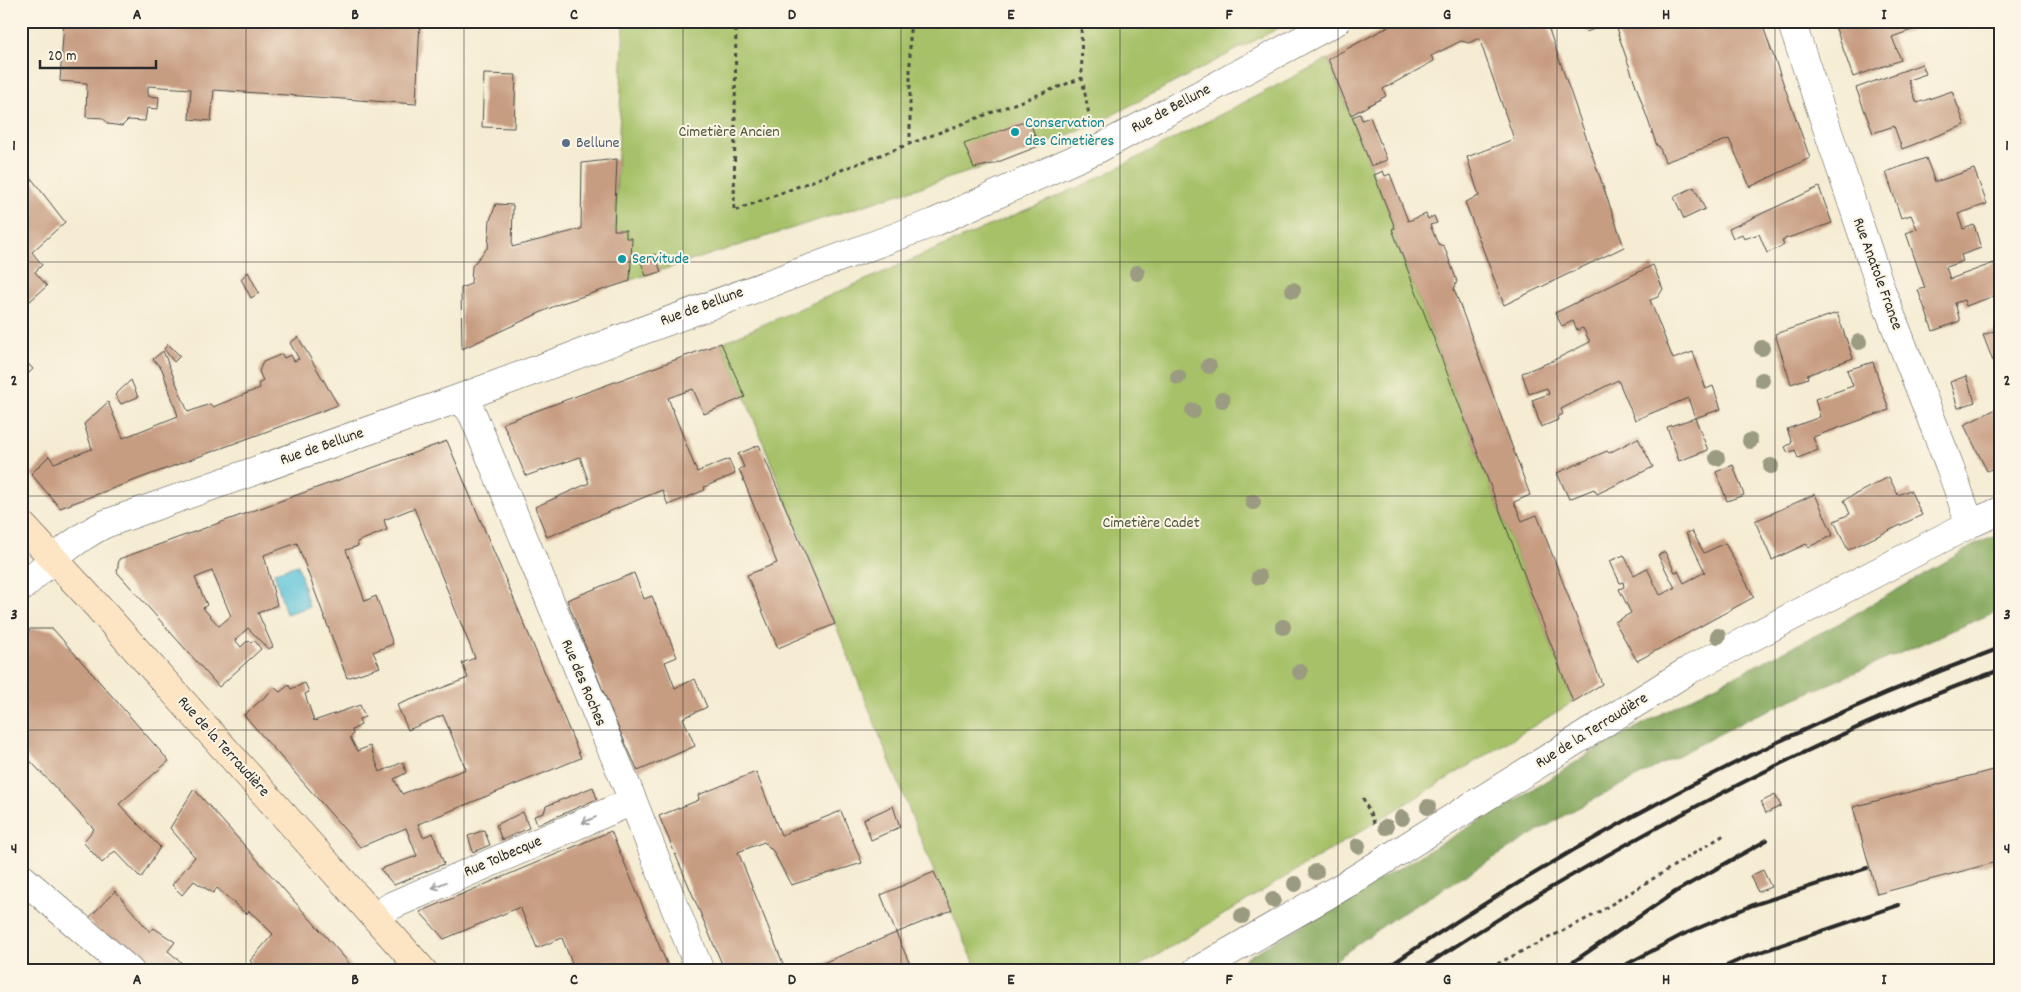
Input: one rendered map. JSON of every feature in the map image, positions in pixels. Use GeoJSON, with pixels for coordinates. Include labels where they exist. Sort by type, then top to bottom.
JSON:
{"type":"FeatureCollection","features":[{"type":"Feature","properties":{"kind":"main road","name":"Rue de la Terraudière"},"geometry":{"type":"LineString","coordinates":[[21,524],[423,971]]}},
{"type":"Feature","properties":{"kind":"street","name":"Rue de Bellune"},"geometry":{"type":"LineString","coordinates":[[21,588],[53,558],[85,534],[105,524],[460,398],[933,223],[1100,148],[1337,21]]}},
{"type":"Feature","properties":{"kind":"street","name":"Rue Anatole France"},"geometry":{"type":"LineString","coordinates":[[1791,21],[1882,292],[1970,524]]}},
{"type":"Feature","properties":{"kind":"street","name":"Rue des Roches"},"geometry":{"type":"LineString","coordinates":[[460,398],[472,413],[633,801],[700,971]]}},
{"type":"Feature","properties":{"kind":"street","name":"Rue de la Terraudière"},"geometry":{"type":"LineString","coordinates":[[1196,971],[1350,882],[1689,670],[1970,524],[2000,511]]}},
{"type":"Feature","properties":{"kind":"street","name":"Rue Tolbecque"},"geometry":{"type":"LineString","coordinates":[[375,918],[393,905],[633,801]]}},
{"type":"Feature","properties":{"kind":"street"},"geometry":{"type":"LineString","coordinates":[[21,877],[130,971]]}},
{"type":"Feature","properties":{"kind":"path"},"geometry":{"type":"LineString","coordinates":[[736,21],[734,211],[1082,78]]}},
{"type":"Feature","properties":{"kind":"path"},"geometry":{"type":"LineString","coordinates":[[910,21],[910,144]]}},
{"type":"Feature","properties":{"kind":"path"},"geometry":{"type":"LineString","coordinates":[[1081,21],[1082,78],[1089,117]]}},
{"type":"Feature","properties":{"kind":"path"},"geometry":{"type":"LineString","coordinates":[[1483,971],[1594,915],[1724,835]]}},
{"type":"Feature","properties":{"kind":"green space","name":"Cimetière Ancien"},"geometry":{"type":"Polygon","coordinates":[[[624,21],[1292,21],[1091,126],[993,164],[612,286],[624,21]]]}},
{"type":"Feature","properties":{"kind":"green space","name":"Cimetière Cadet"},"geometry":{"type":"Polygon","coordinates":[[[1328,59],[1395,228],[1392,229],[1573,702],[1131,971],[978,971],[934,872],[745,397],[721,343],[1090,182],[1328,59]]]}},
{"type":"Feature","properties":{"kind":"green space"},"geometry":{"type":"Polygon","coordinates":[[[2000,534],[2000,610],[1752,717],[1570,812],[1391,920],[1320,971],[1224,971],[1522,796],[1597,749],[1687,700],[1836,625],[1976,544],[2000,534]]]}},
{"type":"Feature","properties":{"kind":"water"},"geometry":{"type":"Polygon","coordinates":[[[298,565],[309,607],[286,614],[274,572],[298,565]]]}},
{"type":"Feature","properties":{"kind":"building"},"geometry":{"type":"Polygon","coordinates":[[[64,21],[420,21],[416,104],[214,90],[211,121],[189,119],[191,89],[148,86],[148,96],[159,97],[158,109],[147,108],[145,121],[128,120],[122,126],[108,124],[103,118],[86,117],[87,83],[60,81],[64,21]]]}},
{"type":"Feature","properties":{"kind":"building"},"geometry":{"type":"Polygon","coordinates":[[[1399,21],[1546,21],[1624,247],[1504,305],[1465,202],[1479,196],[1467,157],[1514,139],[1479,38],[1469,43],[1461,41],[1431,56],[1434,61],[1383,89],[1386,96],[1351,115],[1328,59],[1399,21]]]}},
{"type":"Feature","properties":{"kind":"building"},"geometry":{"type":"Polygon","coordinates":[[[1582,21],[1761,21],[1810,158],[1750,187],[1729,139],[1665,162],[1659,146],[1657,146],[1615,22],[1586,32],[1582,21]]]}},
{"type":"Feature","properties":{"kind":"building"},"geometry":{"type":"Polygon","coordinates":[[[1840,21],[1921,21],[1923,26],[1892,37],[1901,60],[1853,77],[1834,23],[1840,21]]]}},
{"type":"Feature","properties":{"kind":"building"},"geometry":{"type":"Polygon","coordinates":[[[1922,64],[1926,74],[1908,80],[1917,103],[1952,91],[1965,125],[1902,149],[1894,126],[1873,133],[1856,88],[1922,64]]]}},
{"type":"Feature","properties":{"kind":"building"},"geometry":{"type":"Polygon","coordinates":[[[484,74],[516,75],[514,128],[482,127],[484,74]]]}},
{"type":"Feature","properties":{"kind":"building"},"geometry":{"type":"Polygon","coordinates":[[[1360,114],[1362,120],[1370,117],[1387,160],[1371,166],[1352,117],[1360,114]]]}},
{"type":"Feature","properties":{"kind":"building","name":"Conservation des Cimetières"},"geometry":{"type":"Polygon","coordinates":[[[1029,120],[1039,146],[993,164],[974,168],[964,144],[1029,120]]]}},
{"type":"Feature","properties":{"kind":"building"},"geometry":{"type":"Polygon","coordinates":[[[1926,158],[1935,182],[1974,169],[1987,204],[1958,214],[1963,229],[1974,225],[1981,248],[1961,255],[1963,261],[1946,267],[1950,279],[1994,263],[2000,281],[2000,294],[1966,306],[1964,300],[1955,303],[1960,321],[1933,331],[1918,290],[1925,288],[1906,233],[1917,229],[1911,215],[1901,218],[1886,172],[1926,158]]]}},
{"type":"Feature","properties":{"kind":"building"},"geometry":{"type":"Polygon","coordinates":[[[617,159],[614,230],[626,230],[626,238],[632,238],[630,281],[559,304],[462,349],[461,288],[471,284],[472,266],[488,247],[490,220],[496,204],[513,205],[512,247],[581,229],[582,163],[617,159]]]}},
{"type":"Feature","properties":{"kind":"building"},"geometry":{"type":"Polygon","coordinates":[[[21,165],[65,222],[32,252],[42,265],[35,272],[47,286],[21,309],[21,165]]]}},
{"type":"Feature","properties":{"kind":"building"},"geometry":{"type":"Polygon","coordinates":[[[1383,171],[1385,176],[1390,174],[1408,221],[1426,214],[1428,219],[1434,216],[1437,223],[1430,225],[1438,244],[1444,246],[1457,281],[1454,289],[1530,495],[1514,502],[1522,521],[1537,515],[1602,684],[1573,702],[1392,229],[1395,228],[1374,175],[1383,171]]]}},
{"type":"Feature","properties":{"kind":"building"},"geometry":{"type":"Polygon","coordinates":[[[1694,187],[1705,209],[1684,219],[1674,197],[1694,187]]]}},
{"type":"Feature","properties":{"kind":"building"},"geometry":{"type":"Polygon","coordinates":[[[1819,187],[1832,223],[1782,240],[1784,245],[1767,253],[1759,234],[1744,239],[1742,234],[1733,238],[1729,229],[1819,187]]]}},
{"type":"Feature","properties":{"kind":"building"},"geometry":{"type":"Polygon","coordinates":[[[655,254],[661,272],[646,276],[640,259],[655,254]]]}},
{"type":"Feature","properties":{"kind":"building"},"geometry":{"type":"Polygon","coordinates":[[[1653,265],[1663,289],[1658,297],[1650,300],[1673,359],[1693,352],[1706,389],[1713,386],[1721,409],[1695,418],[1688,398],[1635,420],[1618,380],[1561,409],[1563,414],[1557,417],[1558,420],[1541,427],[1532,400],[1549,394],[1547,388],[1529,394],[1522,373],[1550,362],[1590,342],[1583,328],[1577,330],[1573,321],[1562,326],[1555,313],[1653,265]]]}},
{"type":"Feature","properties":{"kind":"building"},"geometry":{"type":"Polygon","coordinates":[[[248,272],[259,293],[251,298],[241,279],[248,272]]]}},
{"type":"Feature","properties":{"kind":"building"},"geometry":{"type":"Polygon","coordinates":[[[1837,313],[1853,358],[1807,375],[1808,378],[1791,384],[1775,334],[1837,313]]]}},
{"type":"Feature","properties":{"kind":"building"},"geometry":{"type":"Polygon","coordinates":[[[2000,329],[2000,368],[1996,369],[1983,335],[2000,329]]]}},
{"type":"Feature","properties":{"kind":"building"},"geometry":{"type":"Polygon","coordinates":[[[298,337],[338,405],[60,508],[31,474],[49,456],[54,463],[92,449],[84,424],[108,402],[123,438],[178,416],[162,369],[153,359],[163,351],[188,412],[210,404],[213,407],[260,388],[258,384],[263,381],[259,371],[263,362],[282,354],[284,358],[291,355],[294,361],[299,359],[290,343],[298,337]]]}},
{"type":"Feature","properties":{"kind":"building"},"geometry":{"type":"Polygon","coordinates":[[[721,343],[745,397],[704,414],[693,389],[668,398],[697,472],[729,459],[735,474],[704,487],[705,490],[668,505],[662,490],[547,537],[535,507],[589,483],[580,457],[526,476],[503,423],[721,343]]]}},
{"type":"Feature","properties":{"kind":"building"},"geometry":{"type":"Polygon","coordinates":[[[168,344],[180,356],[174,362],[164,349],[168,344]]]}},
{"type":"Feature","properties":{"kind":"building"},"geometry":{"type":"Polygon","coordinates":[[[21,356],[33,369],[21,381],[21,356]]]}},
{"type":"Feature","properties":{"kind":"building"},"geometry":{"type":"Polygon","coordinates":[[[1873,362],[1889,410],[1813,437],[1818,450],[1798,458],[1795,450],[1788,453],[1785,447],[1792,443],[1787,429],[1820,417],[1815,399],[1853,386],[1847,370],[1873,362]]]}},
{"type":"Feature","properties":{"kind":"building"},"geometry":{"type":"Polygon","coordinates":[[[1966,376],[1975,402],[1958,408],[1950,382],[1966,376]]]}},
{"type":"Feature","properties":{"kind":"building"},"geometry":{"type":"Polygon","coordinates":[[[131,380],[138,397],[121,404],[115,395],[131,380]]]}},
{"type":"Feature","properties":{"kind":"building"},"geometry":{"type":"Polygon","coordinates":[[[2000,407],[2000,465],[1987,471],[1964,425],[2000,407]]]}},
{"type":"Feature","properties":{"kind":"building"},"geometry":{"type":"Polygon","coordinates":[[[1695,418],[1708,450],[1679,461],[1667,427],[1695,418]]]}},
{"type":"Feature","properties":{"kind":"building"},"geometry":{"type":"Polygon","coordinates":[[[1638,438],[1653,467],[1597,494],[1594,489],[1569,499],[1557,473],[1607,451],[1609,453],[1638,438]]]}},
{"type":"Feature","properties":{"kind":"building"},"geometry":{"type":"Polygon","coordinates":[[[447,441],[581,758],[418,824],[423,837],[433,833],[444,864],[394,885],[380,869],[417,856],[406,828],[360,847],[244,715],[275,688],[280,692],[289,685],[291,689],[305,683],[309,692],[305,694],[314,721],[360,705],[365,717],[359,719],[361,725],[352,730],[353,735],[350,737],[357,751],[370,746],[380,772],[403,762],[406,773],[394,779],[402,794],[466,769],[443,715],[408,730],[397,705],[468,678],[462,663],[475,658],[414,508],[384,520],[387,530],[357,542],[358,546],[346,550],[365,601],[376,596],[393,644],[373,652],[380,667],[347,678],[297,543],[264,555],[277,605],[258,613],[273,647],[268,649],[248,628],[235,640],[241,647],[246,642],[255,641],[261,649],[219,687],[117,572],[119,559],[447,441]],[[212,571],[195,578],[207,605],[203,608],[219,626],[231,616],[212,571]]]}},
{"type":"Feature","properties":{"kind":"building"},"geometry":{"type":"Polygon","coordinates":[[[759,445],[835,624],[778,648],[747,575],[777,563],[739,469],[744,467],[738,454],[759,445]]]}},
{"type":"Feature","properties":{"kind":"building"},"geometry":{"type":"Polygon","coordinates":[[[1733,465],[1744,495],[1727,501],[1716,472],[1733,465]]]}},
{"type":"Feature","properties":{"kind":"building"},"geometry":{"type":"Polygon","coordinates":[[[1889,477],[1898,495],[1910,490],[1922,515],[1848,550],[1834,521],[1850,514],[1844,500],[1889,477]]]}},
{"type":"Feature","properties":{"kind":"building"},"geometry":{"type":"Polygon","coordinates":[[[1815,494],[1833,535],[1809,547],[1806,544],[1772,560],[1755,521],[1815,494]]]}},
{"type":"Feature","properties":{"kind":"building"},"geometry":{"type":"Polygon","coordinates":[[[1692,531],[1704,553],[1725,543],[1754,597],[1637,661],[1615,622],[1631,613],[1619,589],[1624,587],[1623,582],[1620,583],[1610,561],[1624,555],[1634,575],[1647,568],[1660,595],[1675,588],[1658,555],[1665,552],[1675,572],[1678,571],[1684,583],[1705,572],[1686,533],[1692,531]]]}},
{"type":"Feature","properties":{"kind":"building"},"geometry":{"type":"Polygon","coordinates":[[[634,573],[644,599],[652,596],[677,657],[665,662],[675,688],[695,679],[707,707],[683,718],[695,746],[638,771],[613,716],[567,600],[634,573]]]}},
{"type":"Feature","properties":{"kind":"building"},"geometry":{"type":"Polygon","coordinates":[[[30,629],[53,629],[169,761],[119,804],[160,847],[141,878],[115,851],[102,863],[83,842],[94,829],[21,751],[21,644],[30,629]]]}},
{"type":"Feature","properties":{"kind":"building"},"geometry":{"type":"Polygon","coordinates":[[[2000,768],[2000,861],[1877,894],[1853,807],[2000,768]]]}},
{"type":"Feature","properties":{"kind":"building"},"geometry":{"type":"Polygon","coordinates":[[[756,772],[781,835],[841,811],[862,863],[791,885],[773,851],[764,842],[738,852],[786,971],[725,971],[659,816],[699,800],[698,795],[756,772]]]}},
{"type":"Feature","properties":{"kind":"building"},"geometry":{"type":"Polygon","coordinates":[[[593,787],[597,799],[537,825],[534,816],[544,813],[546,806],[593,787]]]}},
{"type":"Feature","properties":{"kind":"building"},"geometry":{"type":"Polygon","coordinates":[[[194,789],[356,971],[260,971],[250,961],[273,934],[258,919],[249,911],[246,914],[217,888],[213,893],[194,881],[182,895],[172,885],[195,857],[170,828],[194,789]]]}},
{"type":"Feature","properties":{"kind":"building"},"geometry":{"type":"Polygon","coordinates":[[[1775,795],[1781,806],[1766,813],[1761,802],[1775,795]]]}},
{"type":"Feature","properties":{"kind":"building"},"geometry":{"type":"Polygon","coordinates":[[[893,806],[900,827],[871,840],[864,819],[893,806]]]}},
{"type":"Feature","properties":{"kind":"building"},"geometry":{"type":"Polygon","coordinates":[[[523,812],[529,828],[502,840],[496,825],[523,812]]]}},
{"type":"Feature","properties":{"kind":"building"},"geometry":{"type":"Polygon","coordinates":[[[484,830],[490,845],[473,852],[468,836],[484,830]]]}},
{"type":"Feature","properties":{"kind":"building"},"geometry":{"type":"Polygon","coordinates":[[[611,831],[670,971],[575,971],[562,938],[537,948],[520,907],[444,939],[420,912],[611,831]]]}},
{"type":"Feature","properties":{"kind":"building"},"geometry":{"type":"Polygon","coordinates":[[[1763,870],[1771,887],[1758,892],[1750,876],[1763,870]]]}},
{"type":"Feature","properties":{"kind":"building"},"geometry":{"type":"Polygon","coordinates":[[[934,872],[952,910],[896,933],[881,895],[934,872]]]}},
{"type":"Feature","properties":{"kind":"building"},"geometry":{"type":"Polygon","coordinates":[[[115,891],[150,932],[154,928],[175,942],[168,951],[181,962],[174,971],[143,971],[87,920],[115,891]]]}},
{"type":"Feature","properties":{"kind":"building"},"geometry":{"type":"Polygon","coordinates":[[[896,933],[913,971],[815,971],[813,967],[896,933]]]}},
{"type":"Feature","properties":{"kind":"railway"},"geometry":{"type":"LineString","coordinates":[[1382,971],[1529,877],[1681,791],[1759,751],[1838,714],[2000,648]]}},
{"type":"Feature","properties":{"kind":"railway"},"geometry":{"type":"LineString","coordinates":[[1418,971],[1486,926],[1556,884],[1699,805],[1809,750],[1961,684],[2000,670]]}},
{"type":"Feature","properties":{"kind":"railway"},"geometry":{"type":"LineString","coordinates":[[1560,971],[1675,892],[1767,840]]}},
{"type":"Feature","properties":{"kind":"railway"},"geometry":{"type":"LineString","coordinates":[[1614,971],[1682,935],[1753,905],[1867,868]]}},
{"type":"Feature","properties":{"kind":"railway"},"geometry":{"type":"LineString","coordinates":[[1715,971],[1746,957],[1899,905]]}},
{"type":"Feature","properties":{"kind":"place","name":"Conservation des Cimetières"},"geometry":{"type":"Point","coordinates":[1015,132]}},
{"type":"Feature","properties":{"kind":"place","name":"Bellune"},"geometry":{"type":"Point","coordinates":[566,143]}},
{"type":"Feature","properties":{"kind":"place","name":"Servitude"},"geometry":{"type":"Point","coordinates":[622,259]}}]}
